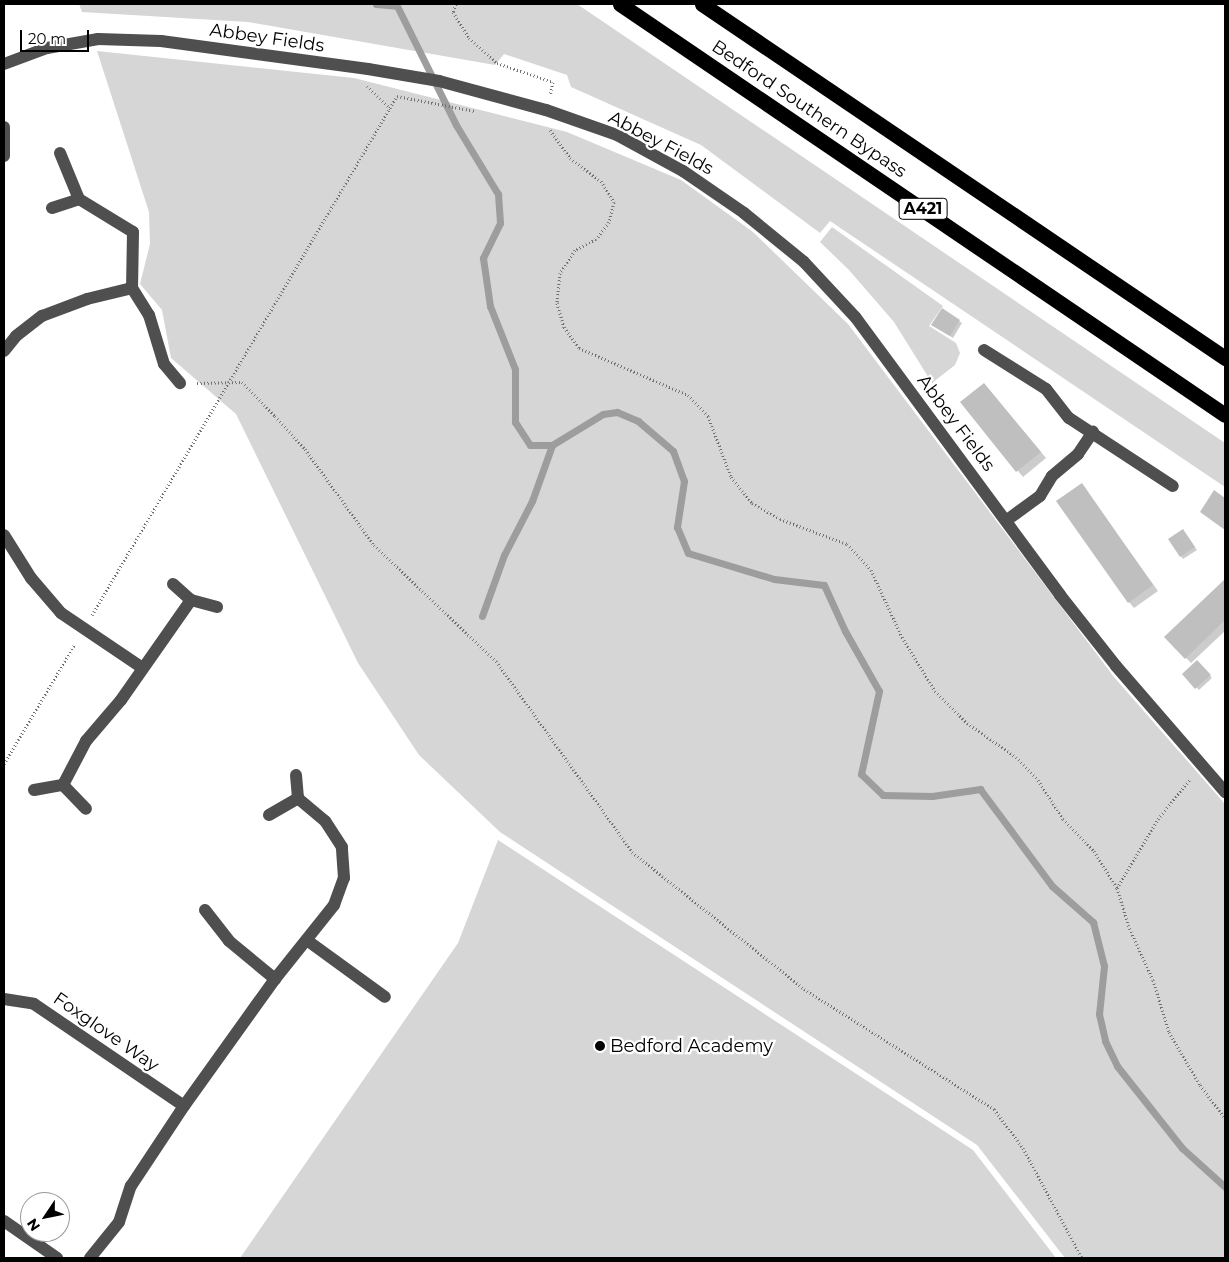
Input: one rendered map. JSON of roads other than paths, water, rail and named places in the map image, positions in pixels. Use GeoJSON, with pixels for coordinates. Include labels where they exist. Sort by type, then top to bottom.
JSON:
{"type":"FeatureCollection","features":[{"type":"Feature","properties":{"kind":"highway","name":"Bedford Southern Bypass"},"geometry":{"type":"LineString","coordinates":[[620,4],[1225,415]]}},
{"type":"Feature","properties":{"kind":"highway","name":"Bedford Southern Bypass"},"geometry":{"type":"LineString","coordinates":[[702,4],[1225,358]]}},
{"type":"Feature","properties":{"kind":"street","name":"Abbey Fields"},"geometry":{"type":"LineString","coordinates":[[4,64],[47,48],[98,39],[160,41],[368,69],[439,81],[546,110],[617,135],[683,171],[744,213],[804,262],[856,318],[1088,631],[1225,792]]}},
{"type":"Feature","properties":{"kind":"street"},"geometry":{"type":"LineString","coordinates":[[4,127],[4,156]]}},
{"type":"Feature","properties":{"kind":"street"},"geometry":{"type":"LineString","coordinates":[[60,153],[79,199],[133,232],[132,288],[149,315],[164,364],[180,383]]}},
{"type":"Feature","properties":{"kind":"street"},"geometry":{"type":"LineString","coordinates":[[52,208],[79,199]]}},
{"type":"Feature","properties":{"kind":"street"},"geometry":{"type":"LineString","coordinates":[[4,351],[16,336],[42,316],[87,300],[132,288]]}},
{"type":"Feature","properties":{"kind":"street"},"geometry":{"type":"LineString","coordinates":[[984,350],[1046,388],[1069,418],[1173,486]]}},
{"type":"Feature","properties":{"kind":"street"},"geometry":{"type":"LineString","coordinates":[[1007,520],[1040,496],[1052,476],[1078,454],[1093,432]]}},
{"type":"Feature","properties":{"kind":"street"},"geometry":{"type":"LineString","coordinates":[[4,536],[31,578],[61,613],[141,668]]}},
{"type":"Feature","properties":{"kind":"street"},"geometry":{"type":"LineString","coordinates":[[173,584],[191,600],[217,607]]}},
{"type":"Feature","properties":{"kind":"street"},"geometry":{"type":"LineString","coordinates":[[63,785],[86,742],[121,700],[141,668],[191,600]]}},
{"type":"Feature","properties":{"kind":"street"},"geometry":{"type":"LineString","coordinates":[[90,1258],[119,1222],[132,1186],[184,1106],[275,979],[308,941],[334,905],[344,878],[342,847],[325,822],[298,798],[296,775]]}},
{"type":"Feature","properties":{"kind":"street"},"geometry":{"type":"LineString","coordinates":[[34,790],[63,785]]}},
{"type":"Feature","properties":{"kind":"street"},"geometry":{"type":"LineString","coordinates":[[63,785],[86,809]]}},
{"type":"Feature","properties":{"kind":"street"},"geometry":{"type":"LineString","coordinates":[[269,815],[298,798]]}},
{"type":"Feature","properties":{"kind":"street"},"geometry":{"type":"LineString","coordinates":[[205,910],[229,941],[275,979]]}},
{"type":"Feature","properties":{"kind":"street"},"geometry":{"type":"LineString","coordinates":[[308,941],[385,997]]}},
{"type":"Feature","properties":{"kind":"street","name":"Foxglove Way"},"geometry":{"type":"LineString","coordinates":[[4,999],[34,1004],[184,1106]]}},
{"type":"Feature","properties":{"kind":"street"},"geometry":{"type":"LineString","coordinates":[[4,1221],[56,1258]]}},
{"type":"Feature","properties":{"kind":"waterway"},"geometry":{"type":"LineString","coordinates":[[376,4],[397,6],[456,125],[498,194],[500,223],[483,258],[490,306],[515,369],[515,422],[530,445],[552,445],[603,414],[617,412],[638,421],[673,451],[684,481],[677,527],[688,553],[774,579],[824,585],[845,631],[879,691],[861,774],[883,795],[932,796],[980,789],[1052,886],[1093,922],[1104,966],[1099,1014],[1105,1041],[1117,1066],[1182,1148],[1225,1187]]}},
{"type":"Feature","properties":{"kind":"waterway"},"geometry":{"type":"LineString","coordinates":[[482,616],[504,555],[532,501],[552,445]]}},
{"type":"Feature","properties":{"kind":"place","name":"Bedford Academy"},"geometry":{"type":"Point","coordinates":[600,1046]}}]}
